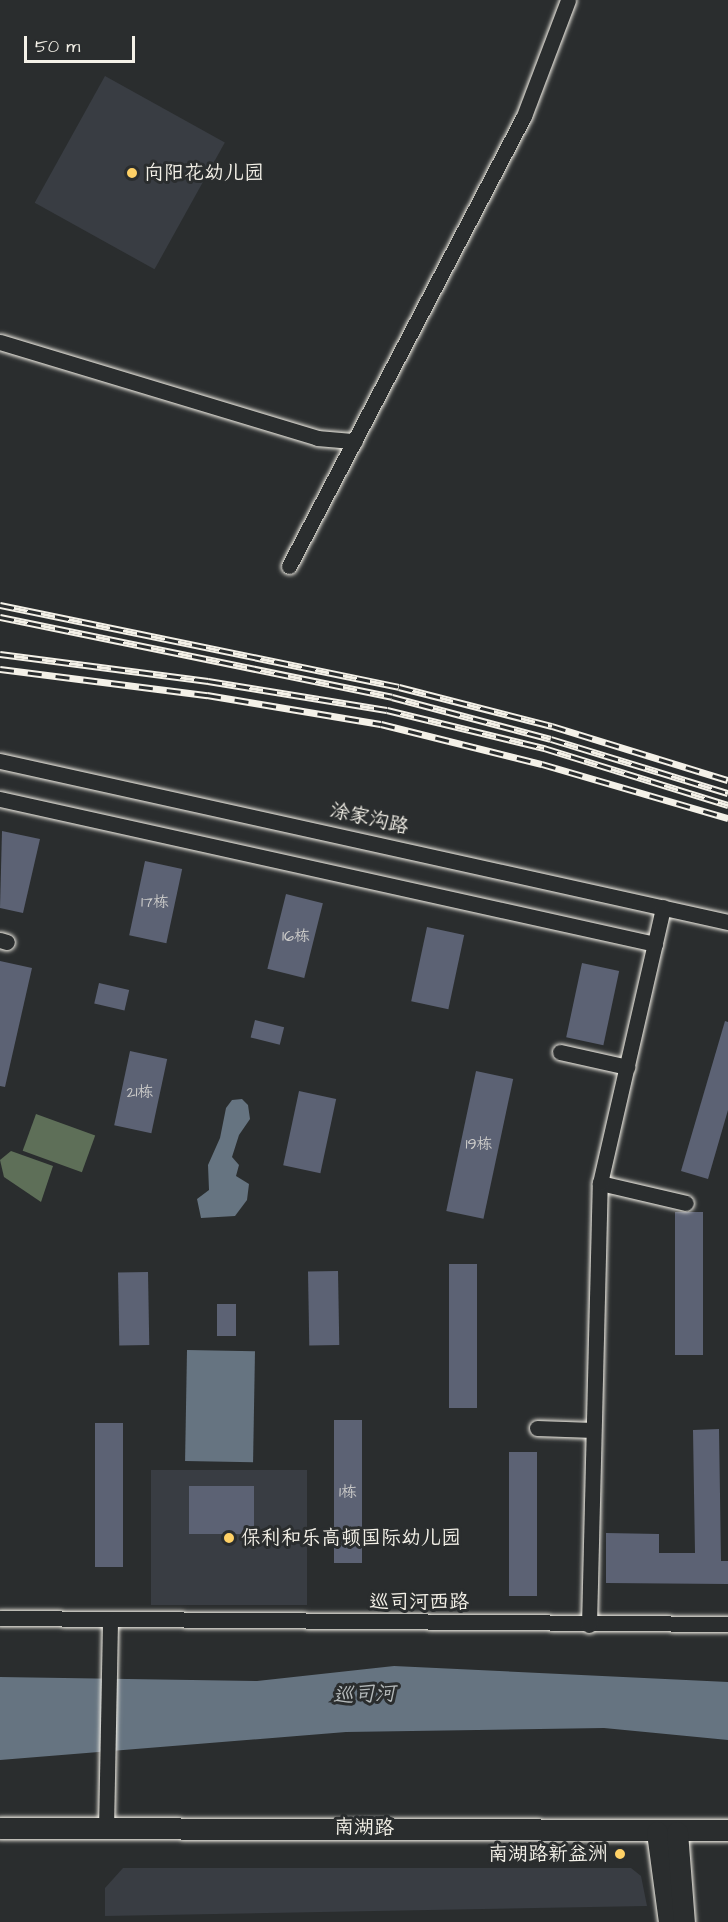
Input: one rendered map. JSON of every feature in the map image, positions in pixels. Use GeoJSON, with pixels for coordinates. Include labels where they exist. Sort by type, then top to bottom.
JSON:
{"type":"FeatureCollection","features":[{"type":"Feature","properties":{"kind":"main road","name":"南湖路"},"geometry":{"type":"LineString","coordinates":[[0,1827],[106,1830],[286,1827],[667,1832],[728,1830]]}},
{"type":"Feature","properties":{"kind":"main road"},"geometry":{"type":"LineString","coordinates":[[667,1832],[669,1922]]}},
{"type":"Feature","properties":{"kind":"main road"},"geometry":{"type":"LineString","coordinates":[[667,1832],[684,1922]]}},
{"type":"Feature","properties":{"kind":"street"},"geometry":{"type":"LineString","coordinates":[[289,566],[524,116],[568,0]]}},
{"type":"Feature","properties":{"kind":"street"},"geometry":{"type":"LineString","coordinates":[[0,342],[317,438],[355,441]]}},
{"type":"Feature","properties":{"kind":"street","name":"涂家沟路"},"geometry":{"type":"LineString","coordinates":[[0,761],[728,922]]}},
{"type":"Feature","properties":{"kind":"street"},"geometry":{"type":"LineString","coordinates":[[0,799],[655,944]]}},
{"type":"Feature","properties":{"kind":"street"},"geometry":{"type":"LineString","coordinates":[[589,1625],[600,1183],[663,907]]}},
{"type":"Feature","properties":{"kind":"street"},"geometry":{"type":"LineString","coordinates":[[560,1052],[627,1067]]}},
{"type":"Feature","properties":{"kind":"street"},"geometry":{"type":"LineString","coordinates":[[600,1183],[686,1203]]}},
{"type":"Feature","properties":{"kind":"street"},"geometry":{"type":"LineString","coordinates":[[537,1428],[593,1430]]}},
{"type":"Feature","properties":{"kind":"street","name":"巡司河西路"},"geometry":{"type":"LineString","coordinates":[[0,1618],[589,1625],[728,1624]]}},
{"type":"Feature","properties":{"kind":"street"},"geometry":{"type":"LineString","coordinates":[[106,1830],[110,1621]]}},
{"type":"Feature","properties":{"kind":"shaded area","name":"向阳花幼儿园"},"geometry":{"type":"Polygon","coordinates":[[[105,76],[225,142],[155,269],[35,203],[105,76]]]}},
{"type":"Feature","properties":{"kind":"shaded area","name":"保利和乐高顿国际幼儿园"},"geometry":{"type":"Polygon","coordinates":[[[151,1470],[307,1470],[307,1605],[151,1605],[151,1470]]]}},
{"type":"Feature","properties":{"kind":"shaded area"},"geometry":{"type":"Polygon","coordinates":[[[123,1868],[631,1868],[641,1876],[647,1906],[105,1916],[105,1888],[123,1868]]]}},
{"type":"Feature","properties":{"kind":"green space"},"geometry":{"type":"Polygon","coordinates":[[[36,1114],[95,1136],[82,1172],[23,1151],[36,1114]]]}},
{"type":"Feature","properties":{"kind":"green space"},"geometry":{"type":"Polygon","coordinates":[[[11,1151],[53,1166],[41,1202],[4,1177],[0,1160],[11,1151]]]}},
{"type":"Feature","properties":{"kind":"water"},"geometry":{"type":"Polygon","coordinates":[[[242,1099],[248,1105],[250,1119],[239,1135],[232,1157],[239,1165],[236,1176],[249,1184],[247,1200],[235,1216],[201,1218],[197,1199],[209,1190],[208,1165],[220,1138],[226,1108],[232,1100],[242,1099]]]}},
{"type":"Feature","properties":{"kind":"water"},"geometry":{"type":"Polygon","coordinates":[[[187,1350],[255,1351],[253,1462],[185,1461],[187,1350]]]}},
{"type":"Feature","properties":{"kind":"water","name":"巡司河"},"geometry":{"type":"Polygon","coordinates":[[[394,1666],[728,1682],[728,1740],[604,1728],[346,1732],[0,1760],[0,1677],[257,1681],[394,1666]]]}},
{"type":"Feature","properties":{"kind":"building"},"geometry":{"type":"Polygon","coordinates":[[[2,831],[40,839],[23,913],[0,908],[2,831]]]}},
{"type":"Feature","properties":{"kind":"building"},"geometry":{"type":"Polygon","coordinates":[[[145,861],[182,869],[166,943],[129,935],[145,861]]]}},
{"type":"Feature","properties":{"kind":"building"},"geometry":{"type":"Polygon","coordinates":[[[286,894],[323,903],[304,978],[267,969],[286,894]]]}},
{"type":"Feature","properties":{"kind":"building"},"geometry":{"type":"Polygon","coordinates":[[[427,927],[464,935],[448,1009],[411,1001],[427,927]]]}},
{"type":"Feature","properties":{"kind":"building"},"geometry":{"type":"Polygon","coordinates":[[[0,961],[32,968],[5,1087],[0,1086],[0,961]]]}},
{"type":"Feature","properties":{"kind":"building"},"geometry":{"type":"Polygon","coordinates":[[[582,963],[619,971],[603,1045],[566,1037],[582,963]]]}},
{"type":"Feature","properties":{"kind":"building"},"geometry":{"type":"Polygon","coordinates":[[[99,983],[129,990],[124,1010],[94,1003],[99,983]]]}},
{"type":"Feature","properties":{"kind":"building"},"geometry":{"type":"Polygon","coordinates":[[[255,1020],[284,1027],[280,1045],[251,1037],[255,1020]]]}},
{"type":"Feature","properties":{"kind":"building"},"geometry":{"type":"Polygon","coordinates":[[[725,1021],[728,1022],[728,1110],[708,1179],[681,1171],[725,1021]]]}},
{"type":"Feature","properties":{"kind":"building"},"geometry":{"type":"Polygon","coordinates":[[[130,1051],[167,1059],[151,1133],[114,1125],[130,1051]]]}},
{"type":"Feature","properties":{"kind":"building"},"geometry":{"type":"Polygon","coordinates":[[[476,1071],[513,1079],[483,1219],[446,1211],[476,1071]]]}},
{"type":"Feature","properties":{"kind":"building"},"geometry":{"type":"Polygon","coordinates":[[[299,1091],[336,1099],[320,1173],[283,1165],[299,1091]]]}},
{"type":"Feature","properties":{"kind":"building"},"geometry":{"type":"Polygon","coordinates":[[[675,1212],[703,1212],[703,1355],[675,1355],[675,1212]]]}},
{"type":"Feature","properties":{"kind":"building"},"geometry":{"type":"Polygon","coordinates":[[[449,1264],[477,1264],[477,1408],[449,1408],[449,1264]]]}},
{"type":"Feature","properties":{"kind":"building"},"geometry":{"type":"Polygon","coordinates":[[[338,1271],[339,1345],[309,1346],[308,1272],[338,1271]]]}},
{"type":"Feature","properties":{"kind":"building"},"geometry":{"type":"Polygon","coordinates":[[[148,1272],[149,1345],[119,1346],[118,1273],[148,1272]]]}},
{"type":"Feature","properties":{"kind":"building"},"geometry":{"type":"Polygon","coordinates":[[[217,1304],[236,1304],[236,1336],[217,1336],[217,1304]]]}},
{"type":"Feature","properties":{"kind":"building"},"geometry":{"type":"Polygon","coordinates":[[[334,1420],[362,1420],[362,1563],[334,1563],[334,1420]]]}},
{"type":"Feature","properties":{"kind":"building"},"geometry":{"type":"Polygon","coordinates":[[[95,1423],[123,1423],[123,1567],[95,1567],[95,1423]]]}},
{"type":"Feature","properties":{"kind":"building"},"geometry":{"type":"Polygon","coordinates":[[[719,1429],[721,1561],[728,1561],[728,1584],[606,1583],[606,1533],[659,1534],[659,1553],[695,1553],[693,1430],[719,1429]]]}},
{"type":"Feature","properties":{"kind":"building"},"geometry":{"type":"Polygon","coordinates":[[[509,1452],[537,1452],[537,1596],[509,1596],[509,1452]]]}},
{"type":"Feature","properties":{"kind":"building"},"geometry":{"type":"Polygon","coordinates":[[[189,1486],[254,1486],[254,1534],[189,1534],[189,1486]]]}},
{"type":"Feature","properties":{"kind":"railway"},"geometry":{"type":"LineString","coordinates":[[0,605],[399,687],[552,726],[728,780]]}},
{"type":"Feature","properties":{"kind":"railway"},"geometry":{"type":"LineString","coordinates":[[0,617],[392,697],[551,739],[728,793]]}},
{"type":"Feature","properties":{"kind":"railway"},"geometry":{"type":"LineString","coordinates":[[0,654],[208,681],[387,710],[544,748],[728,805]]}},
{"type":"Feature","properties":{"kind":"railway"},"geometry":{"type":"LineString","coordinates":[[0,669],[207,695],[381,724],[542,764],[728,818]]}},
{"type":"Feature","properties":{"kind":"place","name":"向阳花幼儿园"},"geometry":{"type":"Point","coordinates":[132,173]}},
{"type":"Feature","properties":{"kind":"place","name":"保利和乐高顿国际幼儿园"},"geometry":{"type":"Point","coordinates":[229,1538]}},
{"type":"Feature","properties":{"kind":"place","name":"南湖路新益洲"},"geometry":{"type":"Point","coordinates":[620,1854]}}]}
